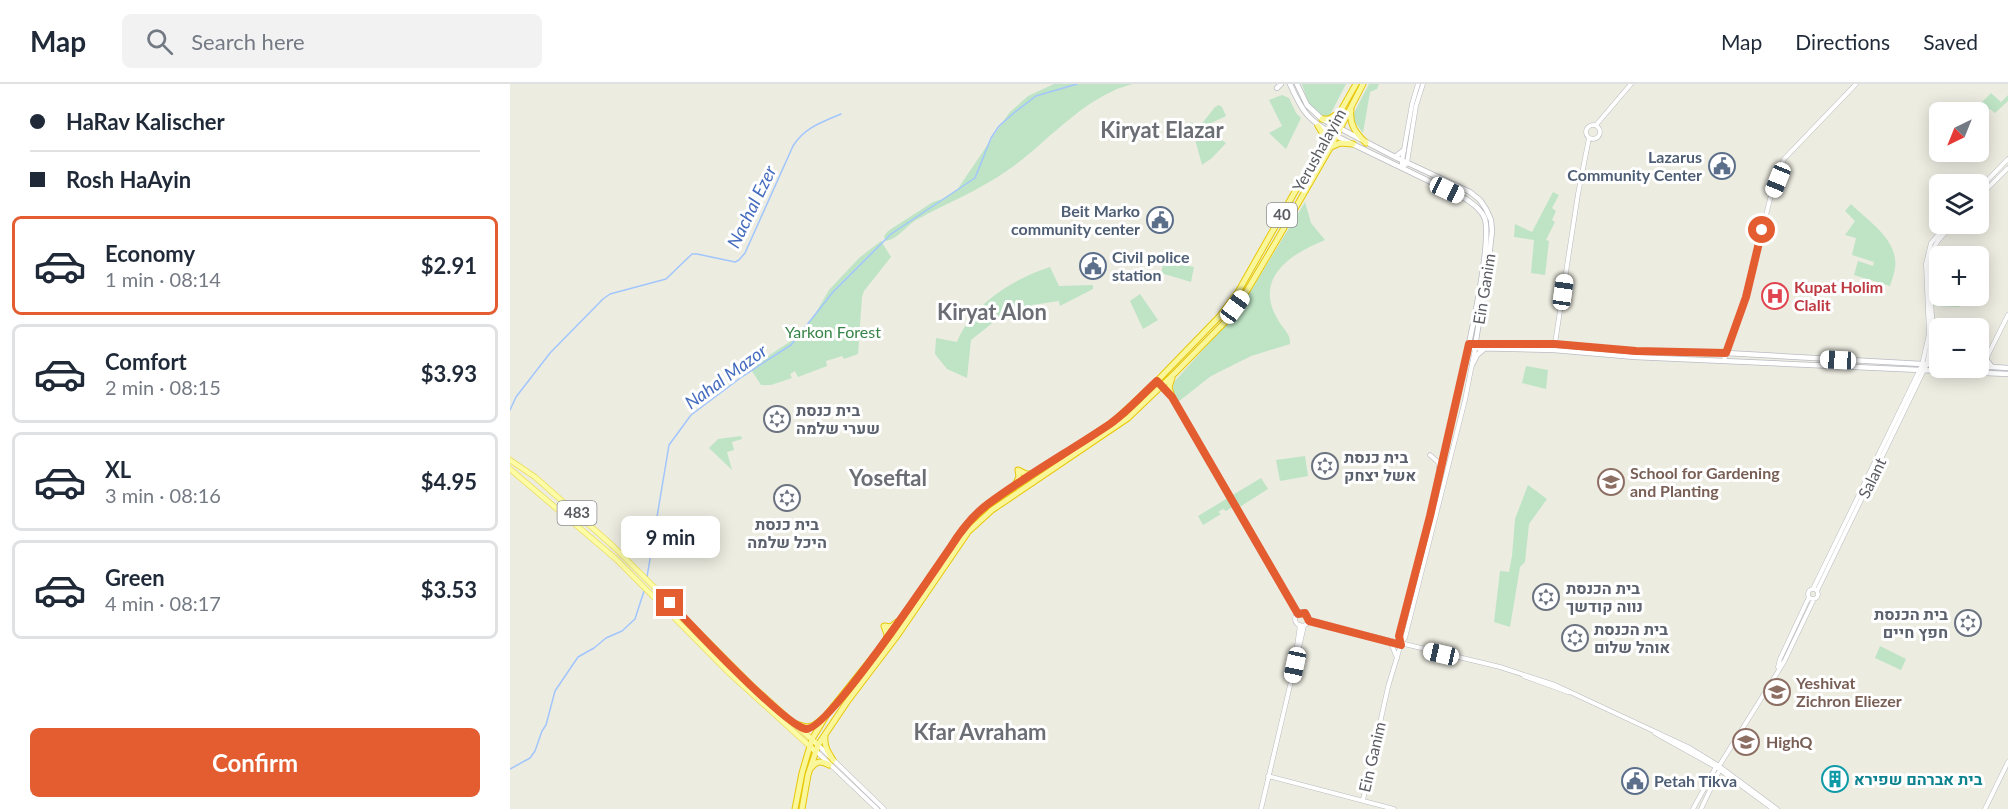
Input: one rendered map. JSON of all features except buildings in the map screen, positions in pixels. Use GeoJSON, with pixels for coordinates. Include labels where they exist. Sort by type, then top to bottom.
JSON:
{"type":"FeatureCollection","features":[{"type":"Feature","properties":{"kind":"highway","name":"Yerushalayim"},"geometry":{"type":"LineString","coordinates":[[811,742],[828,713],[885,642],[963,529],[987,504],[1113,422],[1157,381],[1219,317],[1238,292],[1356,84]]}},
{"type":"Feature","properties":{"kind":"highway","name":"Yerushalayim"},"geometry":{"type":"LineString","coordinates":[[817,748],[968,532],[992,510],[1121,423],[1154,394],[1226,321],[1245,294],[1330,148],[1363,84]]}},
{"type":"Feature","properties":{"kind":"highway"},"geometry":{"type":"LineString","coordinates":[[1352,105],[1353,128],[1366,142]]}},
{"type":"Feature","properties":{"kind":"highway"},"geometry":{"type":"LineString","coordinates":[[1322,119],[1332,118],[1342,109]]}},
{"type":"Feature","properties":{"kind":"highway"},"geometry":{"type":"LineString","coordinates":[[1318,126],[1323,134],[1323,143]]}},
{"type":"Feature","properties":{"kind":"highway"},"geometry":{"type":"LineString","coordinates":[[1330,148],[1340,143],[1353,144]]}},
{"type":"Feature","properties":{"kind":"highway"},"geometry":{"type":"LineString","coordinates":[[1154,394],[1170,395],[1169,387],[1175,373]]}},
{"type":"Feature","properties":{"kind":"highway"},"geometry":{"type":"LineString","coordinates":[[1015,486],[1019,477],[1018,470],[1026,474],[1035,473]]}},
{"type":"Feature","properties":{"kind":"highway"},"geometry":{"type":"LineString","coordinates":[[885,642],[887,634],[884,626],[891,627],[896,623],[923,588]]}},
{"type":"Feature","properties":{"kind":"highway"},"geometry":{"type":"LineString","coordinates":[[794,723],[806,729],[811,728],[828,713]]}},
{"type":"Feature","properties":{"kind":"highway"},"geometry":{"type":"LineString","coordinates":[[808,775],[815,763],[831,762],[824,743],[826,732]]}},
{"type":"Feature","properties":{"kind":"highway","name":"40"},"geometry":{"type":"LineString","coordinates":[[795,809],[811,742]]}},
{"type":"Feature","properties":{"kind":"highway","name":"40"},"geometry":{"type":"LineString","coordinates":[[802,809],[808,775],[817,748]]}},
{"type":"Feature","properties":{"kind":"main road"},"geometry":{"type":"LineString","coordinates":[[1290,84],[1300,107],[1318,126]]}},
{"type":"Feature","properties":{"kind":"main road"},"geometry":{"type":"LineString","coordinates":[[1297,84],[1307,105],[1322,119]]}},
{"type":"Feature","properties":{"kind":"main road","name":"Ein Ganim"},"geometry":{"type":"LineString","coordinates":[[1322,119],[1395,158],[1470,192],[1480,200],[1491,220],[1491,243],[1475,347]]}},
{"type":"Feature","properties":{"kind":"main road","name":"Ein Ganim"},"geometry":{"type":"LineString","coordinates":[[1318,126],[1466,199],[1482,213],[1485,221],[1482,274],[1469,346]]}},
{"type":"Feature","properties":{"kind":"main road"},"geometry":{"type":"LineString","coordinates":[[1395,158],[1404,150]]}},
{"type":"Feature","properties":{"kind":"main road"},"geometry":{"type":"LineString","coordinates":[[1469,346],[1554,347]]}},
{"type":"Feature","properties":{"kind":"main road"},"geometry":{"type":"LineString","coordinates":[[1475,347],[1554,347],[1724,360],[1929,367]]}},
{"type":"Feature","properties":{"kind":"main road"},"geometry":{"type":"LineString","coordinates":[[1472,365],[1477,355],[1486,348]]}},
{"type":"Feature","properties":{"kind":"main road"},"geometry":{"type":"LineString","coordinates":[[1636,354],[1726,353],[1929,369]]}},
{"type":"Feature","properties":{"kind":"main road"},"geometry":{"type":"LineString","coordinates":[[1989,363],[1992,367]]}},
{"type":"Feature","properties":{"kind":"main road"},"geometry":{"type":"LineString","coordinates":[[1989,367],[2008,368]]}},
{"type":"Feature","properties":{"kind":"main road"},"geometry":{"type":"LineString","coordinates":[[1989,373],[2008,374]]}},
{"type":"Feature","properties":{"kind":"main road","name":"483"},"geometry":{"type":"LineString","coordinates":[[510,460],[535,477],[569,506],[753,686],[794,723],[817,748]]}},
{"type":"Feature","properties":{"kind":"main road","name":"483"},"geometry":{"type":"LineString","coordinates":[[510,469],[638,581],[727,671],[811,742]]}},
{"type":"Feature","properties":{"kind":"street"},"geometry":{"type":"LineString","coordinates":[[1404,162],[1412,104],[1418,84]]}},
{"type":"Feature","properties":{"kind":"street"},"geometry":{"type":"LineString","coordinates":[[1402,168],[1423,84]]}},
{"type":"Feature","properties":{"kind":"street"},"geometry":{"type":"LineString","coordinates":[[1590,138],[1586,133],[1587,128],[1596,125],[1631,84]]}},
{"type":"Feature","properties":{"kind":"street"},"geometry":{"type":"LineString","coordinates":[[1724,360],[1746,297],[1770,199],[1784,159],[1856,84]]}},
{"type":"Feature","properties":{"kind":"street"},"geometry":{"type":"LineString","coordinates":[[1590,138],[1594,139],[1599,135],[1600,130],[1596,125]]}},
{"type":"Feature","properties":{"kind":"street"},"geometry":{"type":"LineString","coordinates":[[1554,347],[1578,194],[1590,138]]}},
{"type":"Feature","properties":{"kind":"street"},"geometry":{"type":"LineString","coordinates":[[1989,178],[2008,158]]}},
{"type":"Feature","properties":{"kind":"street"},"geometry":{"type":"LineString","coordinates":[[1989,187],[2008,168]]}},
{"type":"Feature","properties":{"kind":"street"},"geometry":{"type":"LineString","coordinates":[[1923,368],[1929,334],[1926,264],[1931,243],[1939,234]]}},
{"type":"Feature","properties":{"kind":"street"},"geometry":{"type":"LineString","coordinates":[[1923,368],[1933,333],[1930,254],[1933,246],[1944,234]]}},
{"type":"Feature","properties":{"kind":"street"},"geometry":{"type":"LineString","coordinates":[[1989,353],[2008,315]]}},
{"type":"Feature","properties":{"kind":"street","name":"Ein Ganim"},"geometry":{"type":"LineString","coordinates":[[1401,645],[1399,636],[1469,346]]}},
{"type":"Feature","properties":{"kind":"street","name":"Ein Ganim"},"geometry":{"type":"LineString","coordinates":[[1363,800],[1388,687],[1405,638],[1436,517],[1475,347]]}},
{"type":"Feature","properties":{"kind":"street"},"geometry":{"type":"LineString","coordinates":[[1928,357],[1929,361]]}},
{"type":"Feature","properties":{"kind":"street","name":"Salant"},"geometry":{"type":"LineString","coordinates":[[1815,590],[1923,368]]}},
{"type":"Feature","properties":{"kind":"street"},"geometry":{"type":"LineString","coordinates":[[1157,381],[1170,395],[1298,614]]}},
{"type":"Feature","properties":{"kind":"street"},"geometry":{"type":"LineString","coordinates":[[1430,454],[1438,462],[1440,472]]}},
{"type":"Feature","properties":{"kind":"street"},"geometry":{"type":"LineString","coordinates":[[1693,809],[1778,670],[1780,659],[1811,598],[1817,596],[1815,590],[1808,592],[1811,598]]}},
{"type":"Feature","properties":{"kind":"street"},"geometry":{"type":"LineString","coordinates":[[1298,614],[1305,613],[1309,621]]}},
{"type":"Feature","properties":{"kind":"street"},"geometry":{"type":"LineString","coordinates":[[1298,614],[1295,620],[1302,626]]}},
{"type":"Feature","properties":{"kind":"street"},"geometry":{"type":"LineString","coordinates":[[1261,809],[1302,626],[1309,621],[1518,673],[1553,688],[1575,694],[1680,743],[1775,809]]}},
{"type":"Feature","properties":{"kind":"street"},"geometry":{"type":"LineString","coordinates":[[1388,640],[1394,646],[1397,658]]}},
{"type":"Feature","properties":{"kind":"street"},"geometry":{"type":"LineString","coordinates":[[817,748],[877,809]]}},
{"type":"Feature","properties":{"kind":"street"},"geometry":{"type":"LineString","coordinates":[[831,762],[884,809]]}},
{"type":"Feature","properties":{"kind":"street"},"geometry":{"type":"LineString","coordinates":[[1985,809],[2008,762]]}},
{"type":"Feature","properties":{"kind":"street"},"geometry":{"type":"LineString","coordinates":[[1718,768],[1775,809]]}},
{"type":"Feature","properties":{"kind":"street"},"geometry":{"type":"LineString","coordinates":[[1701,809],[1718,768]]}},
{"type":"Feature","properties":{"kind":"street"},"geometry":{"type":"LineString","coordinates":[[1268,776],[1394,809]]}},
{"type":"Feature","properties":{"kind":"street"},"geometry":{"type":"LineString","coordinates":[[1713,781],[1720,777],[1730,778]]}},
{"type":"Feature","properties":{"kind":"green space"},"geometry":{"type":"Polygon","coordinates":[[[1054,84],[1133,84],[1116,89],[1083,108],[1008,170],[975,190],[916,220],[894,238],[886,241],[884,236],[888,231],[933,202],[957,190],[1009,113],[1028,96],[1054,84]]]}},
{"type":"Feature","properties":{"kind":"green space"},"geometry":{"type":"Polygon","coordinates":[[[1302,84],[1346,84],[1329,117],[1318,114],[1314,110],[1302,84]]]}},
{"type":"Feature","properties":{"kind":"green space"},"geometry":{"type":"Polygon","coordinates":[[[1369,84],[1379,84],[1377,89],[1370,92],[1363,133],[1354,121],[1354,113],[1369,84]]]}},
{"type":"Feature","properties":{"kind":"green space"},"geometry":{"type":"Polygon","coordinates":[[[1991,93],[2001,102],[2008,95],[2008,101],[1995,113],[1989,110],[1989,102],[1982,102],[1991,93]]]}},
{"type":"Feature","properties":{"kind":"green space"},"geometry":{"type":"Polygon","coordinates":[[[1282,95],[1289,98],[1301,118],[1286,149],[1269,133],[1282,126],[1269,100],[1282,95]]]}},
{"type":"Feature","properties":{"kind":"green space"},"geometry":{"type":"Polygon","coordinates":[[[1219,105],[1226,116],[1203,127],[1226,143],[1202,165],[1189,125],[1191,122],[1200,126],[1219,105]]]}},
{"type":"Feature","properties":{"kind":"green space"},"geometry":{"type":"Polygon","coordinates":[[[1553,192],[1559,195],[1552,208],[1556,211],[1552,220],[1555,222],[1546,240],[1549,241],[1545,275],[1531,273],[1534,240],[1514,237],[1515,224],[1532,232],[1553,192]]]}},
{"type":"Feature","properties":{"kind":"green space"},"geometry":{"type":"Polygon","coordinates":[[[1305,202],[1311,223],[1325,240],[1299,252],[1288,260],[1273,280],[1270,292],[1271,305],[1288,334],[1290,344],[1251,356],[1211,376],[1178,402],[1172,392],[1174,382],[1239,310],[1305,202]]]}},
{"type":"Feature","properties":{"kind":"green space"},"geometry":{"type":"Polygon","coordinates":[[[1851,204],[1881,232],[1892,249],[1895,268],[1890,286],[1854,275],[1858,261],[1873,266],[1874,262],[1852,255],[1856,238],[1845,235],[1855,221],[1845,211],[1851,204]]]}},
{"type":"Feature","properties":{"kind":"green space","name":"Yarkon Forest"},"geometry":{"type":"Polygon","coordinates":[[[881,241],[891,257],[864,291],[858,354],[844,359],[842,356],[826,361],[827,366],[798,377],[795,371],[790,374],[792,378],[771,385],[761,385],[750,368],[797,337],[814,316],[829,290],[859,258],[881,241]]]}},
{"type":"Feature","properties":{"kind":"green space"},"geometry":{"type":"Polygon","coordinates":[[[1164,261],[1194,267],[1191,282],[1161,273],[1164,261]]]}},
{"type":"Feature","properties":{"kind":"green space"},"geometry":{"type":"Polygon","coordinates":[[[1050,267],[1059,286],[1093,285],[1093,289],[1060,306],[1059,301],[1032,305],[1032,315],[1018,318],[1010,309],[971,340],[967,378],[947,369],[935,354],[936,338],[957,342],[973,316],[995,295],[1022,278],[1050,267]]]}},
{"type":"Feature","properties":{"kind":"green space"},"geometry":{"type":"Polygon","coordinates":[[[1140,294],[1158,320],[1143,329],[1130,301],[1140,294]]]}},
{"type":"Feature","properties":{"kind":"green space"},"geometry":{"type":"Polygon","coordinates":[[[1526,366],[1548,370],[1546,389],[1522,383],[1526,366]]]}},
{"type":"Feature","properties":{"kind":"green space"},"geometry":{"type":"Polygon","coordinates":[[[741,436],[742,439],[732,442],[734,450],[727,452],[732,470],[709,448],[718,439],[741,436]]]}},
{"type":"Feature","properties":{"kind":"green space"},"geometry":{"type":"Polygon","coordinates":[[[1305,456],[1308,476],[1280,481],[1276,460],[1305,456]]]}},
{"type":"Feature","properties":{"kind":"green space"},"geometry":{"type":"Polygon","coordinates":[[[1261,478],[1268,489],[1238,508],[1236,505],[1226,511],[1223,509],[1218,512],[1221,514],[1203,525],[1198,516],[1261,478]]]}},
{"type":"Feature","properties":{"kind":"green space"},"geometry":{"type":"Polygon","coordinates":[[[1528,485],[1547,499],[1529,524],[1525,562],[1520,567],[1510,627],[1494,622],[1500,571],[1509,572],[1515,519],[1528,485]]]}},
{"type":"Feature","properties":{"kind":"green space"},"geometry":{"type":"Polygon","coordinates":[[[1880,646],[1906,659],[1901,670],[1875,658],[1880,646]]]}},
{"type":"Feature","properties":{"kind":"waterway","name":"Nahal Mazor"},"geometry":{"type":"LineString","coordinates":[[647,577],[669,445],[691,415],[743,376],[791,345],[833,292],[891,234],[975,178],[991,138],[999,126],[1015,112],[1036,96],[1077,84]]}},
{"type":"Feature","properties":{"kind":"waterway","name":"Nachal Ezer"},"geometry":{"type":"LineString","coordinates":[[510,410],[516,397],[550,353],[610,294],[666,279],[692,254],[735,262],[739,260],[745,253],[797,140],[808,130],[841,114]]}},
{"type":"Feature","properties":{"kind":"waterway","name":"Nahal Mazor"},"geometry":{"type":"LineString","coordinates":[[510,769],[530,758],[535,751],[546,725],[555,691],[578,657],[606,638],[622,631],[635,619],[644,591]]}},
{"type":"Feature","properties":{"kind":"place","name":"Lazarus Community Center"},"geometry":{"type":"Point","coordinates":[1722,166]}},
{"type":"Feature","properties":{"kind":"place","name":"Beit Marko community center"},"geometry":{"type":"Point","coordinates":[1160,220]}},
{"type":"Feature","properties":{"kind":"place","name":"Civil police station"},"geometry":{"type":"Point","coordinates":[1093,266]}},
{"type":"Feature","properties":{"kind":"place","name":"Kupat Holim Clalit"},"geometry":{"type":"Point","coordinates":[1775,296]}},
{"type":"Feature","properties":{"kind":"place","name":"בית כנסת שערי שלמה"},"geometry":{"type":"Point","coordinates":[777,419]}},
{"type":"Feature","properties":{"kind":"place","name":"בית כנסת אשל יצחק"},"geometry":{"type":"Point","coordinates":[1325,466]}},
{"type":"Feature","properties":{"kind":"place","name":"School for Gardening and Planting"},"geometry":{"type":"Point","coordinates":[1611,482]}},
{"type":"Feature","properties":{"kind":"place","name":"בית כנסת היכל שלמה"},"geometry":{"type":"Point","coordinates":[787,498]}},
{"type":"Feature","properties":{"kind":"place","name":"בית הכנסת נווה קודשך"},"geometry":{"type":"Point","coordinates":[1546,597]}},
{"type":"Feature","properties":{"kind":"place","name":"בית הכנסת חפץ חיים"},"geometry":{"type":"Point","coordinates":[1968,623]}},
{"type":"Feature","properties":{"kind":"place","name":"בית הכנסת אוהל שלום"},"geometry":{"type":"Point","coordinates":[1575,638]}},
{"type":"Feature","properties":{"kind":"place","name":"Yeshivat Zichron Eliezer"},"geometry":{"type":"Point","coordinates":[1777,692]}},
{"type":"Feature","properties":{"kind":"place","name":"HighQ"},"geometry":{"type":"Point","coordinates":[1746,742]}},
{"type":"Feature","properties":{"kind":"place","name":"בית אברהם שפירא"},"geometry":{"type":"Point","coordinates":[1835,779]}},
{"type":"Feature","properties":{"kind":"place","name":"Petah Tikva"},"geometry":{"type":"Point","coordinates":[1635,781]}},
{"type":"Feature","properties":{"kind":"district","name":"Kiryat Elazar"},"geometry":{"type":"Point","coordinates":[1162,130]}},
{"type":"Feature","properties":{"kind":"district","name":"Kiryat Alon"},"geometry":{"type":"Point","coordinates":[992,312]}},
{"type":"Feature","properties":{"kind":"district","name":"Yoseftal"},"geometry":{"type":"Point","coordinates":[888,478]}},
{"type":"Feature","properties":{"kind":"district","name":"Kfar Avraham"},"geometry":{"type":"Point","coordinates":[980,732]}},
{"type":"Feature","properties":{"kind":"route"},"geometry":{"type":"LineString","coordinates":[[670,603],[732,666],[794,723],[806,729],[811,728],[828,713],[893,632],[963,529],[987,504],[1113,422],[1157,381],[1172,397],[1298,614],[1305,613],[1309,621],[1401,645],[1399,636],[1430,516],[1469,344],[1555,344],[1636,351],[1726,353],[1746,297],[1762,230]]}}]}
